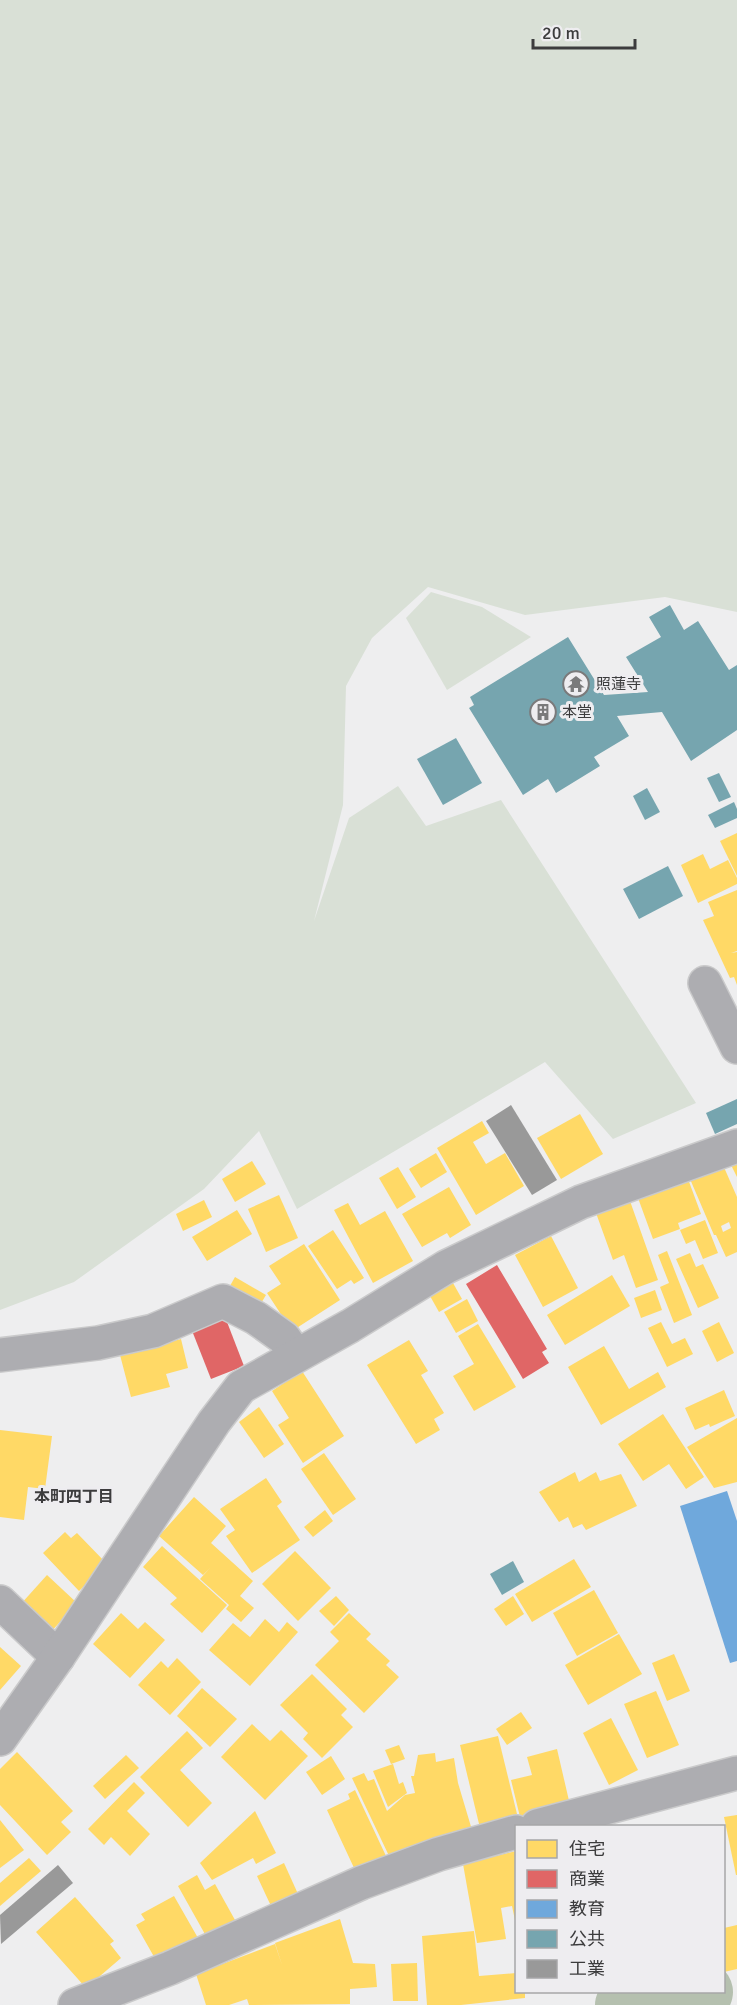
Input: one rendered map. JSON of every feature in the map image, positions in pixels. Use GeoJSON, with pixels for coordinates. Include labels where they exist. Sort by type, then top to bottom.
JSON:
{"type":"FeatureCollection","features":[{"type":"Feature","properties":{"kind":"street"},"geometry":{"type":"LineString","coordinates":[[705,983],[737,1047]]}},
{"type":"Feature","properties":{"kind":"street"},"geometry":{"type":"LineString","coordinates":[[0,1739],[58,1657],[214,1422],[242,1386],[350,1326],[446,1267],[581,1202],[737,1146]]}},
{"type":"Feature","properties":{"kind":"street"},"geometry":{"type":"LineString","coordinates":[[0,1355],[98,1344],[153,1331],[223,1301],[256,1318],[284,1338],[296,1355]]}},
{"type":"Feature","properties":{"kind":"street"},"geometry":{"type":"LineString","coordinates":[[0,1602],[58,1657]]}},
{"type":"Feature","properties":{"kind":"street"},"geometry":{"type":"LineString","coordinates":[[544,1825],[737,1773]]}},
{"type":"Feature","properties":{"kind":"street"},"geometry":{"type":"LineString","coordinates":[[75,2005],[170,1968],[361,1883],[439,1854],[515,1832]]}},
{"type":"Feature","properties":{"kind":"shaded area"},"geometry":{"type":"Polygon","coordinates":[[[0,0],[737,0],[737,612],[665,597],[525,615],[428,587],[372,638],[346,686],[343,805],[314,921],[349,818],[398,786],[426,826],[501,800],[696,1103],[613,1139],[545,1062],[297,1209],[259,1131],[204,1189],[74,1282],[0,1310],[0,0]]]}},
{"type":"Feature","properties":{"kind":"shaded area"},"geometry":{"type":"Polygon","coordinates":[[[431,592],[482,607],[531,637],[447,690],[406,618],[431,592]]]}},
{"type":"Feature","properties":{"kind":"building: 住宅"},"geometry":{"type":"Polygon","coordinates":[[[737,833],[737,876],[720,841],[737,833]]]}},
{"type":"Feature","properties":{"kind":"building: 住宅"},"geometry":{"type":"Polygon","coordinates":[[[703,854],[710,869],[728,860],[737,878],[737,884],[698,903],[681,865],[703,854]]]}},
{"type":"Feature","properties":{"kind":"building: 住宅"},"geometry":{"type":"Polygon","coordinates":[[[737,890],[737,951],[731,953],[737,952],[737,985],[734,977],[730,978],[703,920],[714,916],[708,902],[737,890]]]}},
{"type":"Feature","properties":{"kind":"building: 住宅"},"geometry":{"type":"Polygon","coordinates":[[[580,1114],[603,1154],[561,1179],[537,1138],[580,1114]]]}},
{"type":"Feature","properties":{"kind":"building: 住宅"},"geometry":{"type":"Polygon","coordinates":[[[482,1121],[489,1133],[473,1142],[486,1164],[505,1153],[524,1186],[476,1215],[437,1148],[482,1121]]]}},
{"type":"Feature","properties":{"kind":"building: 住宅"},"geometry":{"type":"Polygon","coordinates":[[[436,1153],[447,1172],[421,1188],[409,1169],[436,1153]]]}},
{"type":"Feature","properties":{"kind":"building: 住宅"},"geometry":{"type":"Polygon","coordinates":[[[737,1160],[737,1177],[730,1163],[737,1160]]]}},
{"type":"Feature","properties":{"kind":"building: 住宅"},"geometry":{"type":"Polygon","coordinates":[[[252,1161],[266,1184],[235,1202],[222,1179],[252,1161]]]}},
{"type":"Feature","properties":{"kind":"building: 住宅"},"geometry":{"type":"Polygon","coordinates":[[[723,1165],[737,1197],[737,1252],[726,1257],[690,1179],[723,1165]],[[729,1222],[721,1226],[723,1232],[731,1228],[729,1222]]]}},
{"type":"Feature","properties":{"kind":"building: 住宅"},"geometry":{"type":"Polygon","coordinates":[[[398,1167],[416,1197],[397,1209],[379,1178],[398,1167]]]}},
{"type":"Feature","properties":{"kind":"building: 住宅"},"geometry":{"type":"Polygon","coordinates":[[[688,1179],[701,1214],[678,1223],[680,1229],[653,1239],[638,1198],[688,1179]]]}},
{"type":"Feature","properties":{"kind":"building: 住宅"},"geometry":{"type":"Polygon","coordinates":[[[449,1187],[471,1225],[450,1238],[447,1233],[422,1247],[402,1214],[449,1187]]]}},
{"type":"Feature","properties":{"kind":"building: 住宅"},"geometry":{"type":"Polygon","coordinates":[[[279,1195],[298,1238],[266,1252],[248,1209],[279,1195]]]}},
{"type":"Feature","properties":{"kind":"building: 住宅"},"geometry":{"type":"Polygon","coordinates":[[[204,1200],[212,1217],[183,1231],[176,1214],[204,1200]]]}},
{"type":"Feature","properties":{"kind":"building: 住宅"},"geometry":{"type":"Polygon","coordinates":[[[630,1201],[658,1280],[636,1288],[624,1255],[613,1260],[596,1213],[630,1201]]]}},
{"type":"Feature","properties":{"kind":"building: 住宅"},"geometry":{"type":"Polygon","coordinates":[[[348,1203],[360,1225],[385,1211],[413,1261],[373,1283],[334,1210],[348,1203]]]}},
{"type":"Feature","properties":{"kind":"building: 住宅"},"geometry":{"type":"Polygon","coordinates":[[[237,1210],[252,1234],[207,1261],[192,1237],[237,1210]]]}},
{"type":"Feature","properties":{"kind":"building: 住宅"},"geometry":{"type":"Polygon","coordinates":[[[705,1220],[718,1253],[703,1259],[695,1240],[686,1244],[680,1230],[705,1220]]]}},
{"type":"Feature","properties":{"kind":"building: 住宅"},"geometry":{"type":"Polygon","coordinates":[[[333,1230],[364,1278],[354,1284],[351,1280],[337,1289],[308,1246],[333,1230]]]}},
{"type":"Feature","properties":{"kind":"building: 住宅"},"geometry":{"type":"Polygon","coordinates":[[[551,1236],[578,1288],[543,1307],[515,1255],[551,1236]]]}},
{"type":"Feature","properties":{"kind":"building: 住宅"},"geometry":{"type":"Polygon","coordinates":[[[304,1244],[340,1300],[292,1331],[267,1293],[281,1284],[269,1266],[304,1244]]]}},
{"type":"Feature","properties":{"kind":"building: 住宅"},"geometry":{"type":"Polygon","coordinates":[[[667,1251],[692,1315],[674,1323],[660,1287],[669,1283],[658,1255],[667,1251]]]}},
{"type":"Feature","properties":{"kind":"building: 住宅"},"geometry":{"type":"Polygon","coordinates":[[[690,1253],[696,1267],[703,1264],[719,1298],[698,1308],[676,1259],[690,1253]]]}},
{"type":"Feature","properties":{"kind":"building: 住宅"},"geometry":{"type":"Polygon","coordinates":[[[612,1275],[630,1306],[565,1345],[547,1315],[612,1275]]]}},
{"type":"Feature","properties":{"kind":"building: 住宅"},"geometry":{"type":"Polygon","coordinates":[[[235,1277],[266,1295],[257,1310],[226,1293],[235,1277]]]}},
{"type":"Feature","properties":{"kind":"building: 住宅"},"geometry":{"type":"Polygon","coordinates":[[[453,1283],[462,1299],[439,1312],[430,1296],[453,1283]]]}},
{"type":"Feature","properties":{"kind":"building: 住宅"},"geometry":{"type":"Polygon","coordinates":[[[655,1290],[662,1310],[641,1318],[634,1298],[655,1290]]]}},
{"type":"Feature","properties":{"kind":"building: 住宅"},"geometry":{"type":"Polygon","coordinates":[[[467,1299],[478,1321],[456,1333],[444,1312],[467,1299]]]}},
{"type":"Feature","properties":{"kind":"building: 住宅"},"geometry":{"type":"Polygon","coordinates":[[[661,1322],[672,1344],[685,1338],[693,1354],[667,1367],[648,1328],[661,1322]]]}},
{"type":"Feature","properties":{"kind":"building: 住宅"},"geometry":{"type":"Polygon","coordinates":[[[719,1322],[734,1353],[717,1362],[702,1331],[719,1322]]]}},
{"type":"Feature","properties":{"kind":"building: 住宅"},"geometry":{"type":"Polygon","coordinates":[[[478,1324],[516,1387],[474,1411],[453,1376],[474,1364],[458,1336],[478,1324]]]}},
{"type":"Feature","properties":{"kind":"building: 住宅"},"geometry":{"type":"Polygon","coordinates":[[[181,1339],[188,1368],[166,1374],[170,1387],[131,1397],[120,1355],[181,1339]]]}},
{"type":"Feature","properties":{"kind":"building: 住宅"},"geometry":{"type":"Polygon","coordinates":[[[409,1340],[428,1371],[421,1375],[444,1413],[434,1419],[440,1430],[416,1444],[367,1365],[409,1340]]]}},
{"type":"Feature","properties":{"kind":"building: 住宅"},"geometry":{"type":"Polygon","coordinates":[[[604,1346],[629,1389],[658,1372],[666,1387],[601,1425],[568,1367],[604,1346]]]}},
{"type":"Feature","properties":{"kind":"building: 住宅"},"geometry":{"type":"Polygon","coordinates":[[[302,1371],[344,1436],[303,1463],[278,1425],[289,1418],[272,1391],[302,1371]]]}},
{"type":"Feature","properties":{"kind":"building: 住宅"},"geometry":{"type":"Polygon","coordinates":[[[724,1390],[735,1416],[710,1427],[709,1424],[695,1430],[685,1408],[724,1390]]]}},
{"type":"Feature","properties":{"kind":"building: 住宅"},"geometry":{"type":"Polygon","coordinates":[[[259,1407],[284,1444],[264,1458],[239,1422],[259,1407]]]}},
{"type":"Feature","properties":{"kind":"building: 住宅"},"geometry":{"type":"Polygon","coordinates":[[[663,1414],[704,1477],[686,1489],[669,1464],[643,1481],[618,1444],[663,1414]]]}},
{"type":"Feature","properties":{"kind":"building: 住宅"},"geometry":{"type":"Polygon","coordinates":[[[737,1418],[737,1482],[714,1488],[687,1447],[737,1418]]]}},
{"type":"Feature","properties":{"kind":"building: 住宅"},"geometry":{"type":"Polygon","coordinates":[[[0,1430],[52,1436],[45,1489],[28,1487],[24,1520],[0,1517],[0,1430]]]}},
{"type":"Feature","properties":{"kind":"building: 住宅"},"geometry":{"type":"Polygon","coordinates":[[[324,1453],[356,1499],[333,1515],[301,1469],[324,1453]]]}},
{"type":"Feature","properties":{"kind":"building: 住宅"},"geometry":{"type":"Polygon","coordinates":[[[575,1472],[579,1482],[596,1472],[600,1481],[621,1474],[637,1506],[586,1530],[582,1524],[573,1528],[568,1517],[559,1522],[539,1492],[575,1472]]]}},
{"type":"Feature","properties":{"kind":"building: 住宅"},"geometry":{"type":"Polygon","coordinates":[[[266,1478],[282,1502],[277,1506],[300,1540],[252,1573],[226,1536],[235,1530],[220,1509],[266,1478]]]}},
{"type":"Feature","properties":{"kind":"building: 住宅"},"geometry":{"type":"Polygon","coordinates":[[[194,1497],[226,1526],[211,1543],[253,1581],[240,1596],[254,1608],[241,1622],[226,1609],[229,1605],[200,1579],[210,1568],[203,1575],[159,1536],[194,1497]]]}},
{"type":"Feature","properties":{"kind":"building: 住宅"},"geometry":{"type":"Polygon","coordinates":[[[325,1510],[333,1521],[313,1537],[304,1527],[325,1510]]]}},
{"type":"Feature","properties":{"kind":"building: 住宅"},"geometry":{"type":"Polygon","coordinates":[[[65,1532],[71,1538],[77,1533],[107,1564],[79,1591],[43,1553],[65,1532]]]}},
{"type":"Feature","properties":{"kind":"building: 住宅"},"geometry":{"type":"Polygon","coordinates":[[[162,1546],[227,1605],[202,1633],[170,1604],[177,1598],[143,1567],[162,1546]]]}},
{"type":"Feature","properties":{"kind":"building: 住宅"},"geometry":{"type":"Polygon","coordinates":[[[295,1551],[331,1588],[298,1621],[262,1584],[295,1551]]]}},
{"type":"Feature","properties":{"kind":"building: 住宅"},"geometry":{"type":"Polygon","coordinates":[[[574,1559],[591,1587],[532,1622],[515,1594],[574,1559]]]}},
{"type":"Feature","properties":{"kind":"building: 住宅"},"geometry":{"type":"Polygon","coordinates":[[[47,1575],[77,1603],[50,1633],[20,1605],[47,1575]]]}},
{"type":"Feature","properties":{"kind":"building: 住宅"},"geometry":{"type":"Polygon","coordinates":[[[594,1590],[618,1633],[577,1656],[553,1613],[594,1590]]]}},
{"type":"Feature","properties":{"kind":"building: 住宅"},"geometry":{"type":"Polygon","coordinates":[[[336,1596],[349,1610],[334,1626],[319,1611],[336,1596]]]}},
{"type":"Feature","properties":{"kind":"building: 住宅"},"geometry":{"type":"Polygon","coordinates":[[[513,1596],[524,1614],[506,1626],[494,1609],[513,1596]]]}},
{"type":"Feature","properties":{"kind":"building: 住宅"},"geometry":{"type":"Polygon","coordinates":[[[121,1613],[138,1629],[145,1622],[165,1640],[130,1678],[93,1644],[121,1613]]]}},
{"type":"Feature","properties":{"kind":"building: 住宅"},"geometry":{"type":"Polygon","coordinates":[[[349,1613],[371,1634],[366,1639],[390,1661],[386,1665],[399,1677],[364,1713],[315,1665],[339,1641],[330,1632],[349,1613]]]}},
{"type":"Feature","properties":{"kind":"building: 住宅"},"geometry":{"type":"Polygon","coordinates":[[[265,1619],[279,1632],[287,1622],[298,1632],[250,1686],[209,1650],[233,1623],[250,1637],[265,1619]]]}},
{"type":"Feature","properties":{"kind":"building: 住宅"},"geometry":{"type":"Polygon","coordinates":[[[619,1634],[642,1674],[588,1705],[565,1665],[619,1634]]]}},
{"type":"Feature","properties":{"kind":"building: 住宅"},"geometry":{"type":"Polygon","coordinates":[[[0,1647],[21,1666],[0,1690],[0,1647]]]}},
{"type":"Feature","properties":{"kind":"building: 住宅"},"geometry":{"type":"Polygon","coordinates":[[[674,1654],[690,1691],[667,1701],[652,1663],[674,1654]]]}},
{"type":"Feature","properties":{"kind":"building: 住宅"},"geometry":{"type":"Polygon","coordinates":[[[177,1658],[201,1682],[170,1715],[138,1685],[161,1661],[168,1668],[177,1658]]]}},
{"type":"Feature","properties":{"kind":"building: 住宅"},"geometry":{"type":"Polygon","coordinates":[[[312,1674],[347,1709],[341,1715],[353,1727],[322,1758],[303,1739],[308,1733],[280,1705],[312,1674]]]}},
{"type":"Feature","properties":{"kind":"building: 住宅"},"geometry":{"type":"Polygon","coordinates":[[[202,1688],[237,1719],[210,1747],[177,1716],[202,1688]]]}},
{"type":"Feature","properties":{"kind":"building: 住宅"},"geometry":{"type":"Polygon","coordinates":[[[656,1691],[679,1745],[647,1758],[624,1704],[656,1691]]]}},
{"type":"Feature","properties":{"kind":"building: 住宅"},"geometry":{"type":"Polygon","coordinates":[[[521,1712],[532,1728],[507,1745],[496,1729],[521,1712]]]}},
{"type":"Feature","properties":{"kind":"building: 住宅"},"geometry":{"type":"Polygon","coordinates":[[[611,1718],[638,1770],[609,1785],[583,1733],[611,1718]]]}},
{"type":"Feature","properties":{"kind":"building: 住宅"},"geometry":{"type":"Polygon","coordinates":[[[252,1724],[270,1741],[281,1730],[308,1756],[265,1800],[221,1757],[252,1724]]]}},
{"type":"Feature","properties":{"kind":"building: 住宅"},"geometry":{"type":"Polygon","coordinates":[[[187,1731],[203,1748],[180,1770],[212,1803],[188,1827],[140,1777],[187,1731]]]}},
{"type":"Feature","properties":{"kind":"building: 住宅"},"geometry":{"type":"Polygon","coordinates":[[[498,1736],[518,1818],[480,1828],[460,1745],[498,1736]]]}},
{"type":"Feature","properties":{"kind":"building: 住宅"},"geometry":{"type":"Polygon","coordinates":[[[399,1745],[405,1759],[391,1764],[385,1750],[399,1745]]]}},
{"type":"Feature","properties":{"kind":"building: 住宅"},"geometry":{"type":"Polygon","coordinates":[[[557,1749],[570,1805],[520,1817],[511,1780],[532,1775],[527,1757],[557,1749]]]}},
{"type":"Feature","properties":{"kind":"building: 住宅"},"geometry":{"type":"Polygon","coordinates":[[[17,1752],[73,1811],[61,1822],[71,1832],[47,1855],[0,1805],[0,1769],[17,1752]]]}},
{"type":"Feature","properties":{"kind":"building: 住宅"},"geometry":{"type":"Polygon","coordinates":[[[435,1753],[436,1762],[454,1758],[458,1783],[472,1830],[390,1858],[352,1778],[364,1773],[368,1781],[374,1779],[387,1811],[405,1795],[415,1793],[411,1776],[414,1776],[418,1755],[435,1753]]]}},
{"type":"Feature","properties":{"kind":"building: 住宅"},"geometry":{"type":"Polygon","coordinates":[[[126,1755],[139,1768],[105,1799],[93,1786],[126,1755]]]}},
{"type":"Feature","properties":{"kind":"building: 住宅"},"geometry":{"type":"Polygon","coordinates":[[[331,1756],[345,1779],[322,1795],[306,1772],[331,1756]]]}},
{"type":"Feature","properties":{"kind":"building: 住宅"},"geometry":{"type":"Polygon","coordinates":[[[393,1764],[399,1784],[403,1782],[407,1793],[388,1807],[373,1771],[393,1764]]]}},
{"type":"Feature","properties":{"kind":"building: 住宅"},"geometry":{"type":"Polygon","coordinates":[[[134,1782],[145,1793],[127,1811],[150,1834],[130,1856],[111,1837],[104,1845],[88,1829],[134,1782]]]}},
{"type":"Feature","properties":{"kind":"building: 住宅"},"geometry":{"type":"Polygon","coordinates":[[[355,1790],[386,1856],[355,1870],[327,1810],[350,1799],[348,1794],[355,1790]]]}},
{"type":"Feature","properties":{"kind":"building: 住宅"},"geometry":{"type":"Polygon","coordinates":[[[255,1811],[276,1853],[256,1864],[253,1858],[212,1880],[200,1863],[255,1811]]]}},
{"type":"Feature","properties":{"kind":"building: 住宅"},"geometry":{"type":"Polygon","coordinates":[[[737,1815],[737,1875],[736,1875],[724,1817],[737,1815]]]}},
{"type":"Feature","properties":{"kind":"building: 住宅"},"geometry":{"type":"Polygon","coordinates":[[[0,1820],[24,1850],[0,1868],[0,1820]]]}},
{"type":"Feature","properties":{"kind":"building: 住宅"},"geometry":{"type":"Polygon","coordinates":[[[515,1851],[515,1920],[512,1906],[501,1908],[506,1939],[477,1943],[463,1864],[515,1851]]]}},
{"type":"Feature","properties":{"kind":"building: 住宅"},"geometry":{"type":"Polygon","coordinates":[[[29,1858],[41,1871],[0,1906],[0,1883],[29,1858]]]}},
{"type":"Feature","properties":{"kind":"building: 住宅"},"geometry":{"type":"Polygon","coordinates":[[[284,1863],[298,1894],[271,1906],[257,1876],[284,1863]]]}},
{"type":"Feature","properties":{"kind":"building: 住宅"},"geometry":{"type":"Polygon","coordinates":[[[197,1875],[205,1890],[215,1884],[235,1920],[206,1936],[178,1886],[197,1875]]]}},
{"type":"Feature","properties":{"kind":"building: 住宅"},"geometry":{"type":"Polygon","coordinates":[[[174,1896],[198,1938],[157,1962],[136,1925],[145,1920],[141,1914],[174,1896]]]}},
{"type":"Feature","properties":{"kind":"building: 住宅"},"geometry":{"type":"Polygon","coordinates":[[[75,1897],[114,1941],[110,1944],[121,1958],[86,1988],[36,1932],[75,1897]]]}},
{"type":"Feature","properties":{"kind":"building: 住宅"},"geometry":{"type":"Polygon","coordinates":[[[340,1919],[353,1963],[375,1964],[377,1987],[350,1989],[350,2004],[249,2005],[247,1999],[229,2005],[206,2005],[196,1974],[275,1944],[282,1965],[275,1943],[340,1919]]]}},
{"type":"Feature","properties":{"kind":"building: 住宅"},"geometry":{"type":"Polygon","coordinates":[[[737,1925],[737,1969],[725,1972],[725,1928],[737,1925]]]}},
{"type":"Feature","properties":{"kind":"building: 住宅"},"geometry":{"type":"Polygon","coordinates":[[[474,1931],[479,1976],[515,1973],[515,1993],[525,1993],[525,1998],[461,2005],[427,2005],[422,1936],[474,1931]]]}},
{"type":"Feature","properties":{"kind":"building: 住宅"},"geometry":{"type":"Polygon","coordinates":[[[417,1963],[418,2001],[393,2001],[391,1964],[417,1963]]]}},
{"type":"Feature","properties":{"kind":"building: 商業"},"geometry":{"type":"Polygon","coordinates":[[[497,1265],[547,1349],[542,1352],[549,1363],[523,1379],[466,1284],[497,1265]]]}},
{"type":"Feature","properties":{"kind":"building: 商業"},"geometry":{"type":"Polygon","coordinates":[[[222,1309],[244,1366],[211,1379],[189,1323],[222,1309]]]}},
{"type":"Feature","properties":{"kind":"building: 教育"},"geometry":{"type":"Polygon","coordinates":[[[727,1491],[737,1521],[737,1661],[730,1663],[680,1506],[727,1491]]]}},
{"type":"Feature","properties":{"kind":"building: 公共"},"geometry":{"type":"Polygon","coordinates":[[[670,605],[684,630],[698,621],[729,670],[737,665],[737,730],[691,761],[662,712],[617,716],[629,736],[594,757],[600,766],[556,793],[548,779],[523,795],[469,708],[474,705],[470,697],[568,637],[604,695],[648,692],[626,657],[661,637],[649,617],[670,605]]]}},
{"type":"Feature","properties":{"kind":"building: 公共"},"geometry":{"type":"Polygon","coordinates":[[[456,738],[482,783],[443,805],[417,759],[456,738]]]}},
{"type":"Feature","properties":{"kind":"building: 公共"},"geometry":{"type":"Polygon","coordinates":[[[719,773],[731,797],[719,802],[707,778],[719,773]]]}},
{"type":"Feature","properties":{"kind":"building: 公共"},"geometry":{"type":"Polygon","coordinates":[[[647,788],[660,812],[645,820],[633,796],[647,788]]]}},
{"type":"Feature","properties":{"kind":"building: 公共"},"geometry":{"type":"Polygon","coordinates":[[[734,802],[737,818],[715,828],[708,815],[734,802]]]}},
{"type":"Feature","properties":{"kind":"building: 公共"},"geometry":{"type":"Polygon","coordinates":[[[668,866],[683,896],[639,919],[623,889],[668,866]]]}},
{"type":"Feature","properties":{"kind":"building: 公共"},"geometry":{"type":"Polygon","coordinates":[[[737,1099],[737,1124],[715,1134],[706,1113],[737,1099]]]}},
{"type":"Feature","properties":{"kind":"building: 公共"},"geometry":{"type":"Polygon","coordinates":[[[513,1561],[524,1582],[502,1595],[490,1574],[513,1561]]]}},
{"type":"Feature","properties":{"kind":"building: 工業"},"geometry":{"type":"Polygon","coordinates":[[[511,1105],[557,1180],[532,1195],[486,1121],[511,1105]]]}},
{"type":"Feature","properties":{"kind":"building: 工業"},"geometry":{"type":"Polygon","coordinates":[[[58,1865],[73,1883],[1,1944],[0,1915],[58,1865]]]}},
{"type":"Feature","properties":{"kind":"waterway"},"geometry":{"type":"LineString","coordinates":[[626,2005],[696,1993]]}},
{"type":"Feature","properties":{"kind":"place","name":"照蓮寺"},"geometry":{"type":"Point","coordinates":[576,684]}},
{"type":"Feature","properties":{"kind":"place","name":"本堂"},"geometry":{"type":"Point","coordinates":[543,712]}},
{"type":"Feature","properties":{"kind":"district","name":"本町四丁目"},"geometry":{"type":"Point","coordinates":[74,1497]}}]}
